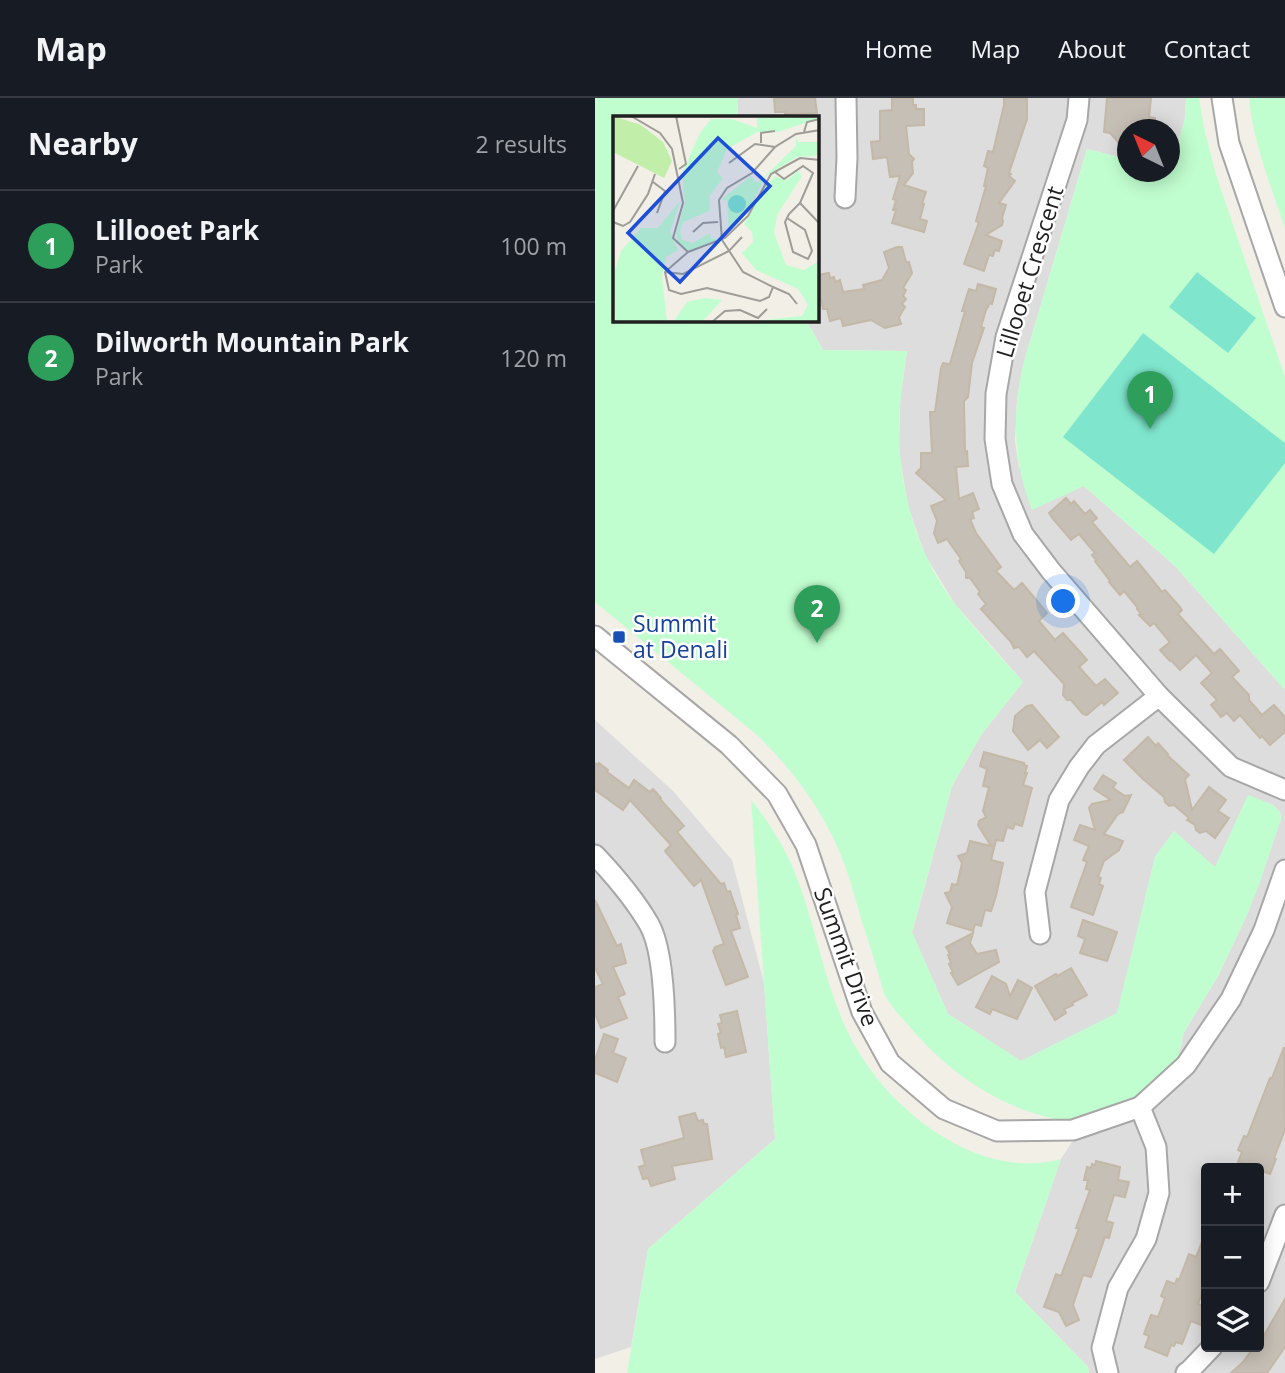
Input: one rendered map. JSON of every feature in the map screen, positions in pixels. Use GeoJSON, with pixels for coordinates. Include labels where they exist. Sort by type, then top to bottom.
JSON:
{"type":"FeatureCollection","features":[{"type":"Feature","properties":{"kind":"street"},"geometry":{"type":"LineString","coordinates":[[845,198],[846,98]]}},
{"type":"Feature","properties":{"kind":"street","name":"Lillooet Crescent"},"geometry":{"type":"LineString","coordinates":[[1079,98],[1077,120],[1006,337],[996,394],[995,439],[1002,484],[1023,534],[1051,571],[1159,696],[1231,767],[1285,790]]}},
{"type":"Feature","properties":{"kind":"street"},"geometry":{"type":"LineString","coordinates":[[1222,98],[1229,144],[1285,307]]}},
{"type":"Feature","properties":{"kind":"street","name":"Summit Drive"},"geometry":{"type":"LineString","coordinates":[[595,636],[729,745],[777,794],[806,845],[862,1012],[890,1063],[944,1109],[997,1130],[1073,1130],[1140,1107],[1185,1065],[1231,999],[1263,930],[1285,870]]}},
{"type":"Feature","properties":{"kind":"street"},"geometry":{"type":"LineString","coordinates":[[1040,934],[1035,892],[1059,800],[1096,744],[1159,696]]}},
{"type":"Feature","properties":{"kind":"street"},"geometry":{"type":"LineString","coordinates":[[595,855],[650,925],[658,950],[665,1002],[665,1042]]}},
{"type":"Feature","properties":{"kind":"street"},"geometry":{"type":"LineString","coordinates":[[1108,1373],[1101,1348],[1118,1288],[1146,1239],[1159,1193],[1156,1147],[1140,1107]]}},
{"type":"Feature","properties":{"kind":"street"},"geometry":{"type":"LineString","coordinates":[[1264,1269],[1285,1214]]}},
{"type":"Feature","properties":{"kind":"street"},"geometry":{"type":"LineString","coordinates":[[1186,1373],[1207,1352]]}},
{"type":"Feature","properties":{"kind":"shaded area"},"geometry":{"type":"Polygon","coordinates":[[[738,98],[1186,98],[1185,118],[1180,135],[1180,119],[1117,119],[1117,156],[1087,149],[1023,365],[1017,399],[1015,441],[1019,468],[1084,486],[1175,566],[1285,690],[1285,1373],[1089,1373],[1088,1367],[1015,1292],[1061,1159],[1085,1122],[1181,1047],[1183,1034],[1218,976],[1247,915],[1281,818],[1280,812],[1273,805],[1248,796],[1215,868],[1174,831],[1155,857],[1118,1013],[1021,1061],[948,1014],[912,933],[952,786],[981,735],[1023,682],[955,604],[925,555],[908,506],[899,451],[900,401],[907,351],[823,350],[807,322],[819,322],[819,116],[738,116],[738,98]]]}},
{"type":"Feature","properties":{"kind":"shaded area"},"geometry":{"type":"Polygon","coordinates":[[[595,720],[673,791],[732,860],[764,983],[775,1139],[648,1249],[631,1347],[595,1359],[595,720]]]}},
{"type":"Feature","properties":{"kind":"green space"},"geometry":{"type":"Polygon","coordinates":[[[595,98],[738,98],[738,116],[613,116],[613,322],[807,322],[823,350],[907,351],[899,439],[902,473],[917,533],[933,571],[956,605],[1023,682],[981,735],[952,786],[912,932],[948,1014],[1021,1061],[1117,1013],[1155,857],[1174,831],[1215,867],[1248,795],[1273,805],[1280,812],[1281,819],[1247,915],[1218,976],[1183,1034],[1178,1059],[1161,1090],[1072,1122],[1025,1110],[1003,1101],[982,1090],[943,1061],[899,1015],[884,993],[841,855],[821,815],[802,787],[757,735],[595,602],[595,98]]]}},
{"type":"Feature","properties":{"kind":"green space"},"geometry":{"type":"Polygon","coordinates":[[[1186,98],[1199,98],[1216,175],[1285,377],[1285,690],[1175,566],[1084,486],[1032,510],[1021,474],[1016,438],[1019,384],[1087,149],[1117,156],[1117,182],[1180,182],[1180,136],[1185,118],[1186,98]]]}},
{"type":"Feature","properties":{"kind":"green space"},"geometry":{"type":"Polygon","coordinates":[[[1249,98],[1285,98],[1285,228],[1258,148],[1249,98]]]}},
{"type":"Feature","properties":{"kind":"green space"},"geometry":{"type":"Polygon","coordinates":[[[1197,272],[1256,318],[1228,353],[1169,307],[1197,272]]]}},
{"type":"Feature","properties":{"kind":"green space"},"geometry":{"type":"Polygon","coordinates":[[[1143,333],[1285,443],[1285,463],[1214,554],[1063,437],[1143,333]]]}},
{"type":"Feature","properties":{"kind":"green space"},"geometry":{"type":"Polygon","coordinates":[[[751,800],[774,832],[793,868],[836,1005],[853,1042],[876,1077],[920,1120],[967,1149],[1006,1162],[1034,1163],[1061,1159],[1015,1292],[1088,1367],[1089,1373],[627,1373],[648,1249],[775,1139],[751,800]]]}},
{"type":"Feature","properties":{"kind":"building"},"geometry":{"type":"Polygon","coordinates":[[[774,98],[815,98],[817,113],[775,112],[774,98]]]}},
{"type":"Feature","properties":{"kind":"building"},"geometry":{"type":"Polygon","coordinates":[[[892,98],[913,98],[916,109],[924,109],[924,125],[906,126],[909,154],[914,159],[913,173],[904,185],[926,192],[920,219],[927,221],[924,232],[892,223],[896,210],[893,210],[896,200],[893,199],[900,176],[890,177],[887,157],[873,159],[871,142],[880,141],[880,111],[892,110],[892,98]]]}},
{"type":"Feature","properties":{"kind":"building"},"geometry":{"type":"Polygon","coordinates":[[[1004,98],[1027,98],[1027,119],[1009,173],[1015,181],[999,203],[1006,205],[1002,225],[986,235],[1002,241],[999,251],[995,250],[993,256],[989,255],[984,271],[964,264],[979,222],[976,221],[988,168],[984,166],[988,151],[993,152],[1004,98]]]}},
{"type":"Feature","properties":{"kind":"building"},"geometry":{"type":"Polygon","coordinates":[[[1107,98],[1151,98],[1149,117],[1155,119],[1117,119],[1117,141],[1110,133],[1104,132],[1107,98]]]}},
{"type":"Feature","properties":{"kind":"building"},"geometry":{"type":"Polygon","coordinates":[[[902,247],[912,273],[903,288],[906,290],[903,296],[906,299],[899,317],[901,324],[885,328],[871,320],[843,326],[841,318],[830,321],[827,309],[823,309],[819,300],[819,275],[829,273],[835,282],[840,280],[843,292],[864,289],[863,285],[882,280],[889,268],[884,252],[902,247]]]}},
{"type":"Feature","properties":{"kind":"building"},"geometry":{"type":"Polygon","coordinates":[[[978,284],[996,289],[981,327],[984,328],[972,363],[968,397],[964,401],[968,466],[956,467],[959,499],[973,493],[979,509],[972,512],[974,518],[970,519],[976,533],[1001,567],[996,571],[1014,590],[1022,583],[1047,613],[1039,621],[1055,640],[1063,633],[1081,653],[1087,660],[1079,667],[1096,686],[1105,679],[1118,693],[1087,715],[1071,700],[1067,700],[1063,695],[1064,684],[1034,651],[1027,657],[1019,647],[1014,648],[981,609],[986,604],[970,578],[966,578],[966,572],[959,561],[961,559],[947,539],[938,543],[934,533],[937,521],[931,506],[946,500],[916,473],[921,468],[921,453],[932,453],[930,412],[935,412],[941,368],[943,363],[950,364],[969,289],[976,291],[978,284]]]}},
{"type":"Feature","properties":{"kind":"building"},"geometry":{"type":"Polygon","coordinates":[[[1066,498],[1071,504],[1074,501],[1085,514],[1090,510],[1097,518],[1092,522],[1130,567],[1137,561],[1162,592],[1165,590],[1180,607],[1182,610],[1178,614],[1214,654],[1220,649],[1239,671],[1232,677],[1249,695],[1249,700],[1262,715],[1274,705],[1285,717],[1285,732],[1270,745],[1262,736],[1260,738],[1240,715],[1234,721],[1227,713],[1221,717],[1211,705],[1217,700],[1201,683],[1212,673],[1196,655],[1180,670],[1170,661],[1160,650],[1170,642],[1154,623],[1150,626],[1139,615],[1141,614],[1138,608],[1124,591],[1120,595],[1109,582],[1092,555],[1095,553],[1079,534],[1071,540],[1053,519],[1049,513],[1066,498]]]}},
{"type":"Feature","properties":{"kind":"building"},"geometry":{"type":"Polygon","coordinates":[[[1032,705],[1059,737],[1047,748],[1040,740],[1028,750],[1013,731],[1015,716],[1032,705]]]}},
{"type":"Feature","properties":{"kind":"building"},"geometry":{"type":"Polygon","coordinates":[[[1148,737],[1156,746],[1158,743],[1189,775],[1185,779],[1192,810],[1209,787],[1226,800],[1218,811],[1229,818],[1215,838],[1206,831],[1200,833],[1196,830],[1195,825],[1187,820],[1189,818],[1174,805],[1169,806],[1164,797],[1124,760],[1148,737]]]}},
{"type":"Feature","properties":{"kind":"building"},"geometry":{"type":"Polygon","coordinates":[[[984,752],[1024,763],[1027,773],[1023,785],[1032,788],[1022,826],[1015,824],[1013,829],[1007,827],[1003,841],[996,840],[991,860],[1003,863],[996,896],[991,911],[985,910],[981,926],[975,924],[973,931],[947,923],[952,907],[945,893],[950,892],[952,884],[957,885],[962,863],[958,856],[967,853],[970,841],[991,846],[978,825],[979,821],[986,817],[983,811],[989,787],[983,786],[987,769],[980,766],[984,752]]]}},
{"type":"Feature","properties":{"kind":"building"},"geometry":{"type":"Polygon","coordinates":[[[595,763],[599,763],[629,788],[634,780],[650,792],[653,789],[684,826],[677,832],[721,884],[724,883],[727,892],[730,891],[740,928],[731,931],[748,977],[726,985],[713,951],[715,947],[724,944],[701,880],[694,886],[665,851],[671,845],[630,800],[623,810],[595,790],[595,763]]]}},
{"type":"Feature","properties":{"kind":"building"},"geometry":{"type":"Polygon","coordinates":[[[1103,775],[1116,783],[1113,788],[1125,796],[1131,795],[1123,812],[1118,814],[1104,834],[1123,841],[1119,850],[1104,861],[1098,877],[1101,878],[1099,884],[1103,886],[1093,915],[1071,907],[1087,862],[1083,860],[1089,846],[1074,840],[1080,825],[1095,830],[1089,808],[1092,804],[1111,800],[1094,789],[1103,775]]]}},
{"type":"Feature","properties":{"kind":"building"},"geometry":{"type":"Polygon","coordinates":[[[595,900],[617,946],[621,944],[626,963],[613,967],[625,994],[618,997],[627,1018],[601,1028],[595,1014],[595,987],[603,984],[595,968],[595,900]]]}},
{"type":"Feature","properties":{"kind":"building"},"geometry":{"type":"Polygon","coordinates":[[[1083,920],[1117,932],[1107,961],[1080,953],[1085,939],[1078,936],[1083,920]]]}},
{"type":"Feature","properties":{"kind":"building"},"geometry":{"type":"Polygon","coordinates":[[[973,933],[970,943],[977,954],[996,950],[999,962],[958,985],[951,973],[950,954],[946,947],[973,933]]]}},
{"type":"Feature","properties":{"kind":"building"},"geometry":{"type":"Polygon","coordinates":[[[1071,968],[1087,995],[1064,1009],[1066,1013],[1055,1020],[1035,986],[1071,968]]]}},
{"type":"Feature","properties":{"kind":"building"},"geometry":{"type":"Polygon","coordinates":[[[992,976],[1006,984],[1010,996],[1018,980],[1032,988],[1017,1019],[992,1009],[990,1014],[976,1007],[992,976]]]}},
{"type":"Feature","properties":{"kind":"building"},"geometry":{"type":"Polygon","coordinates":[[[737,1011],[746,1052],[726,1057],[718,1034],[721,1033],[718,1024],[722,1023],[720,1015],[737,1011]]]}},
{"type":"Feature","properties":{"kind":"building"},"geometry":{"type":"Polygon","coordinates":[[[604,1034],[618,1039],[613,1053],[626,1058],[617,1082],[595,1073],[595,1060],[604,1034]]]}},
{"type":"Feature","properties":{"kind":"building"},"geometry":{"type":"Polygon","coordinates":[[[1284,1047],[1285,1130],[1270,1174],[1264,1172],[1264,1163],[1238,1162],[1242,1152],[1238,1150],[1244,1136],[1247,1137],[1284,1047]]]}},
{"type":"Feature","properties":{"kind":"building"},"geometry":{"type":"Polygon","coordinates":[[[695,1113],[698,1121],[703,1120],[704,1124],[707,1124],[712,1159],[672,1166],[675,1179],[651,1186],[648,1178],[643,1179],[639,1167],[645,1165],[641,1150],[684,1138],[679,1117],[695,1113]]]}},
{"type":"Feature","properties":{"kind":"building"},"geometry":{"type":"Polygon","coordinates":[[[1096,1161],[1120,1167],[1118,1180],[1129,1182],[1125,1197],[1114,1195],[1106,1221],[1113,1223],[1109,1238],[1105,1237],[1091,1277],[1083,1275],[1073,1305],[1079,1320],[1066,1326],[1059,1312],[1044,1307],[1056,1274],[1061,1276],[1079,1228],[1076,1228],[1090,1190],[1086,1189],[1088,1180],[1084,1180],[1087,1167],[1091,1168],[1096,1161]]]}},
{"type":"Feature","properties":{"kind":"building"},"geometry":{"type":"Polygon","coordinates":[[[1201,1244],[1201,1296],[1198,1304],[1201,1305],[1201,1325],[1191,1321],[1182,1344],[1176,1342],[1174,1346],[1171,1345],[1167,1356],[1145,1347],[1149,1336],[1144,1334],[1151,1315],[1158,1317],[1165,1298],[1161,1296],[1167,1281],[1175,1284],[1189,1254],[1196,1257],[1201,1244]]]}},
{"type":"Feature","properties":{"kind":"building"},"geometry":{"type":"Polygon","coordinates":[[[1285,1299],[1285,1347],[1267,1373],[1231,1373],[1250,1352],[1264,1352],[1264,1335],[1285,1299]]]}},
{"type":"Feature","properties":{"kind":"place","name":"Lillooet Park"},"geometry":{"type":"Point","coordinates":[1150,429]}},
{"type":"Feature","properties":{"kind":"place","name":"Summit at Denali"},"geometry":{"type":"Point","coordinates":[619,637]}},
{"type":"Feature","properties":{"kind":"place","name":"Dilworth Mountain Park"},"geometry":{"type":"Point","coordinates":[817,643]}}]}
